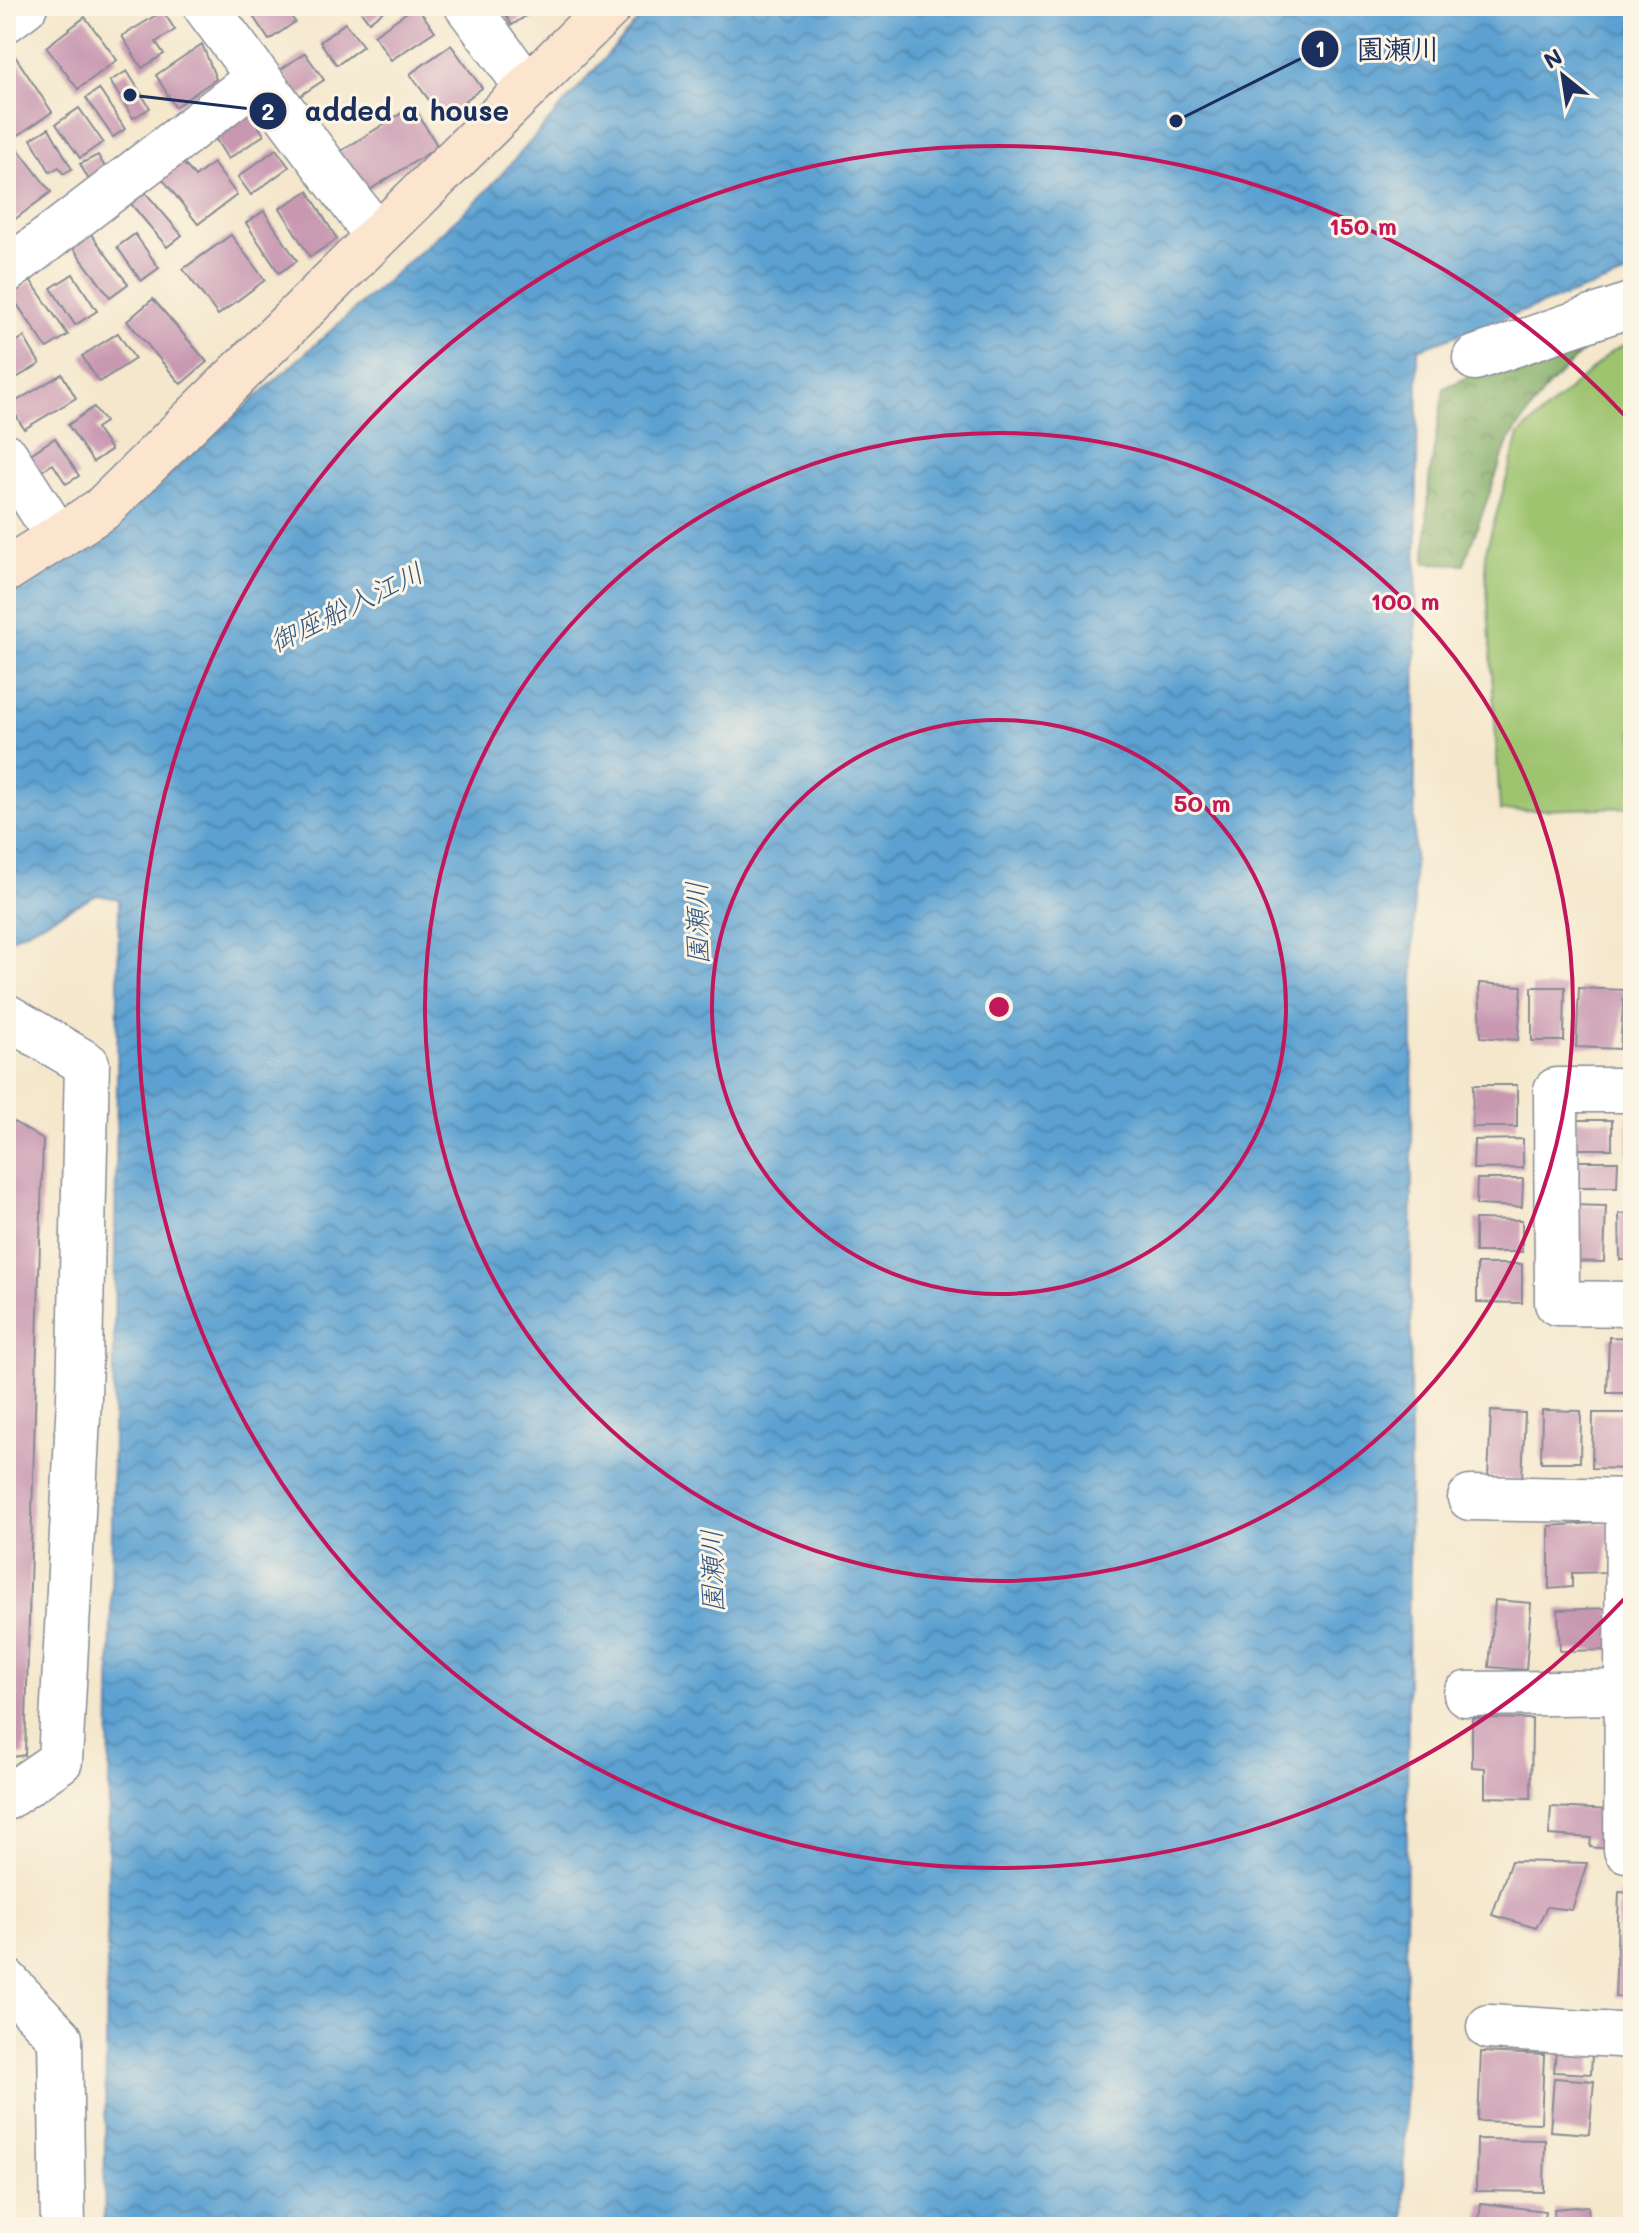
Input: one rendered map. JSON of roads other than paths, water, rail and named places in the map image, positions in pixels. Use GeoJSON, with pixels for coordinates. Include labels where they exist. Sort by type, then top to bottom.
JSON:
{"type":"FeatureCollection","features":[{"type":"Feature","properties":{"kind":"street"},"geometry":{"type":"LineString","coordinates":[[6,20],[25,6]]}},
{"type":"Feature","properties":{"kind":"street"},"geometry":{"type":"LineString","coordinates":[[205,6],[377,236]]}},
{"type":"Feature","properties":{"kind":"street"},"geometry":{"type":"LineString","coordinates":[[467,6],[528,88]]}},
{"type":"Feature","properties":{"kind":"street"},"geometry":{"type":"LineString","coordinates":[[6,570],[102,509],[610,6]]}},
{"type":"Feature","properties":{"kind":"street"},"geometry":{"type":"LineString","coordinates":[[6,271],[258,78]]}},
{"type":"Feature","properties":{"kind":"street"},"geometry":{"type":"LineString","coordinates":[[1475,358],[1633,304]]}},
{"type":"Feature","properties":{"kind":"street"},"geometry":{"type":"LineString","coordinates":[[6,456],[58,537]]}},
{"type":"Feature","properties":{"kind":"street"},"geometry":{"type":"LineString","coordinates":[[6,1016],[87,1064],[79,1398],[60,1761],[6,1798]]}},
{"type":"Feature","properties":{"kind":"street"},"geometry":{"type":"LineString","coordinates":[[1633,1090],[1556,1090],[1556,1105],[1557,1303],[1633,1304]]}},
{"type":"Feature","properties":{"kind":"street"},"geometry":{"type":"LineString","coordinates":[[1470,1498],[1630,1501],[1631,1692],[1626,1850]]}},
{"type":"Feature","properties":{"kind":"street"},"geometry":{"type":"LineString","coordinates":[[1466,1694],[1631,1692]]}},
{"type":"Feature","properties":{"kind":"street"},"geometry":{"type":"LineString","coordinates":[[6,1981],[60,2038],[63,2227]]}},
{"type":"Feature","properties":{"kind":"street"},"geometry":{"type":"LineString","coordinates":[[1489,2027],[1633,2036]]}},
{"type":"Feature","properties":{"kind":"water","name":"御座船入江川"},"geometry":{"type":"Polygon","coordinates":[[[651,6],[1633,6],[1633,272],[1418,349],[1404,2227],[104,2227],[119,899],[97,895],[6,941],[6,598],[144,497],[481,197],[651,6]]]}},
{"type":"Feature","properties":{"kind":"place","name":"added a house"},"geometry":{"type":"Point","coordinates":[130,95]}},
{"type":"Feature","properties":{"kind":"place","name":"園瀬川"},"geometry":{"type":"Point","coordinates":[1176,121]}}]}
